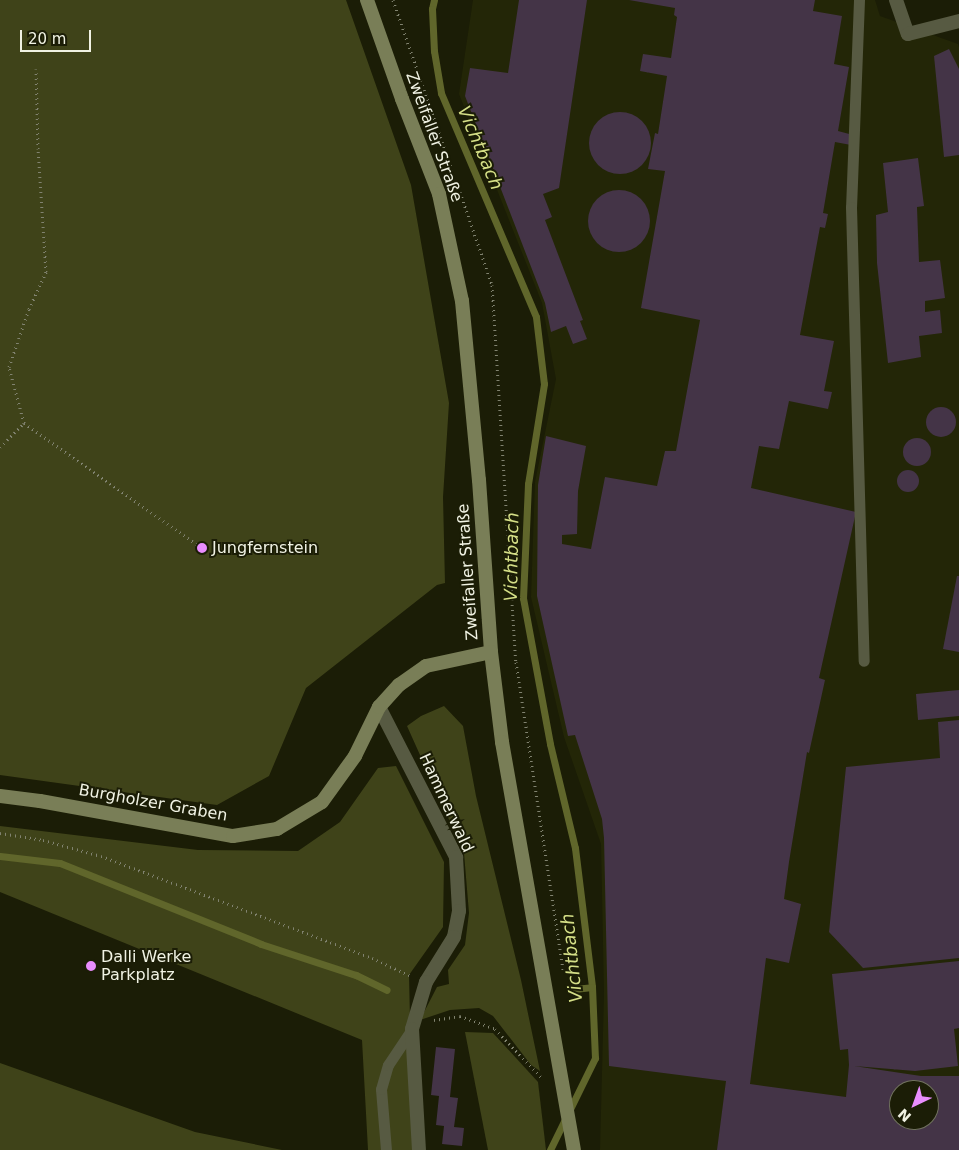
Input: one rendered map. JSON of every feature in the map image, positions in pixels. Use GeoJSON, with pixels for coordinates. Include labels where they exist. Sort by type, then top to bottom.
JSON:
{"type":"FeatureCollection","features":[{"type":"Feature","properties":{"kind":"main road","name":"Zweifaller Straße"},"geometry":{"type":"LineString","coordinates":[[367,0],[402,99],[439,194],[462,301],[479,480],[491,652],[502,742],[567,1100],[574,1150]]}},
{"type":"Feature","properties":{"kind":"main road","name":"Burgholzer Graben"},"geometry":{"type":"LineString","coordinates":[[0,796],[40,801],[233,836],[277,830],[322,802],[355,756],[379,707],[399,685],[426,666],[491,652]]}},
{"type":"Feature","properties":{"kind":"street"},"geometry":{"type":"LineString","coordinates":[[896,0],[908,34],[959,21]]}},
{"type":"Feature","properties":{"kind":"street","name":"Hammerwald"},"geometry":{"type":"LineString","coordinates":[[379,707],[456,857],[459,911],[454,937],[426,982],[412,1029],[419,1150]]}},
{"type":"Feature","properties":{"kind":"lane"},"geometry":{"type":"LineString","coordinates":[[859,0],[851,207],[864,661]]}},
{"type":"Feature","properties":{"kind":"lane","name":"Hammerwald"},"geometry":{"type":"LineString","coordinates":[[386,1150],[381,1089],[388,1065],[412,1029]]}},
{"type":"Feature","properties":{"kind":"path"},"geometry":{"type":"LineString","coordinates":[[36,69],[38,149],[46,272],[30,309],[10,367],[24,423],[202,548]]}},
{"type":"Feature","properties":{"kind":"path"},"geometry":{"type":"LineString","coordinates":[[0,447],[24,423]]}},
{"type":"Feature","properties":{"kind":"path"},"geometry":{"type":"LineString","coordinates":[[0,833],[42,840],[119,862],[372,958],[426,982]]}},
{"type":"Feature","properties":{"kind":"path"},"geometry":{"type":"LineString","coordinates":[[412,1029],[434,1020],[460,1016],[495,1029],[531,1069],[567,1100]]}},
{"type":"Feature","properties":{"kind":"shaded area"},"geometry":{"type":"Polygon","coordinates":[[[0,0],[346,0],[411,185],[449,403],[443,497],[445,583],[437,585],[306,688],[269,776],[217,805],[0,775],[0,0]]]}},
{"type":"Feature","properties":{"kind":"shaded area"},"geometry":{"type":"Polygon","coordinates":[[[473,0],[875,0],[880,16],[958,44],[959,1150],[600,1150],[604,994],[601,844],[564,737],[531,597],[535,482],[556,379],[542,303],[459,94],[473,0]]]}},
{"type":"Feature","properties":{"kind":"shaded area"},"geometry":{"type":"Polygon","coordinates":[[[444,706],[463,726],[476,796],[521,980],[540,1071],[531,1065],[493,1016],[479,1008],[450,1010],[420,1020],[437,987],[449,984],[448,970],[465,945],[469,913],[464,853],[407,726],[421,716],[444,706]]]}},
{"type":"Feature","properties":{"kind":"shaded area"},"geometry":{"type":"Polygon","coordinates":[[[396,766],[444,862],[443,927],[409,975],[413,1150],[368,1150],[362,1040],[0,892],[0,826],[198,850],[298,851],[340,822],[378,768],[396,766]]]}},
{"type":"Feature","properties":{"kind":"shaded area"},"geometry":{"type":"Polygon","coordinates":[[[465,1032],[493,1033],[538,1082],[546,1150],[488,1150],[465,1032]]]}},
{"type":"Feature","properties":{"kind":"shaded area"},"geometry":{"type":"Polygon","coordinates":[[[0,1063],[195,1132],[282,1150],[0,1150],[0,1063]]]}},
{"type":"Feature","properties":{"kind":"building"},"geometry":{"type":"Polygon","coordinates":[[[519,0],[587,0],[559,188],[543,194],[552,217],[545,220],[583,320],[580,321],[587,339],[573,344],[566,326],[551,332],[545,303],[465,96],[470,68],[508,73],[519,0]]]}},
{"type":"Feature","properties":{"kind":"building"},"geometry":{"type":"Polygon","coordinates":[[[629,0],[815,0],[813,11],[842,16],[834,64],[849,67],[838,131],[853,135],[851,145],[835,142],[823,213],[828,214],[825,228],[820,227],[800,335],[834,341],[824,391],[832,392],[828,409],[789,401],[779,449],[759,446],[751,488],[856,512],[819,678],[825,680],[809,753],[807,752],[789,862],[784,899],[801,904],[789,963],[766,958],[750,1084],[846,1097],[849,1065],[848,1049],[840,1050],[832,974],[959,961],[959,1028],[954,1029],[958,1066],[915,1071],[854,1066],[921,1076],[959,1076],[959,1150],[717,1150],[726,1081],[609,1066],[602,819],[575,735],[568,736],[537,596],[538,485],[546,436],[586,446],[578,491],[577,534],[562,535],[562,544],[591,549],[605,477],[657,486],[665,451],[676,451],[700,320],[641,308],[665,171],[648,169],[655,133],[658,134],[667,76],[640,71],[643,54],[671,58],[677,17],[674,15],[675,8],[629,0]]]}},
{"type":"Feature","properties":{"kind":"building"},"geometry":{"type":"Polygon","coordinates":[[[949,49],[959,69],[959,155],[944,157],[934,56],[949,49]]]}},
{"type":"Feature","properties":{"kind":"building"},"geometry":{"type":"Polygon","coordinates":[[[620,112],[637,117],[642,121],[646,126],[651,143],[646,160],[642,165],[637,169],[620,174],[603,169],[598,165],[594,160],[589,143],[594,126],[598,121],[603,117],[620,112]]]}},
{"type":"Feature","properties":{"kind":"building"},"geometry":{"type":"Polygon","coordinates":[[[918,158],[924,206],[917,207],[919,262],[940,260],[945,298],[925,301],[925,312],[940,310],[942,333],[919,336],[921,357],[888,363],[877,263],[876,215],[888,212],[883,163],[918,158]]]}},
{"type":"Feature","properties":{"kind":"building"},"geometry":{"type":"Polygon","coordinates":[[[619,190],[631,193],[641,199],[647,209],[650,221],[647,233],[641,243],[631,249],[619,252],[607,249],[597,243],[591,233],[588,221],[591,209],[597,199],[607,193],[619,190]]]}},
{"type":"Feature","properties":{"kind":"building"},"geometry":{"type":"Polygon","coordinates":[[[941,407],[951,412],[956,422],[951,432],[941,437],[931,432],[926,422],[931,412],[941,407]]]}},
{"type":"Feature","properties":{"kind":"building"},"geometry":{"type":"Polygon","coordinates":[[[917,438],[927,442],[931,452],[927,462],[917,466],[907,462],[903,452],[907,442],[917,438]]]}},
{"type":"Feature","properties":{"kind":"building"},"geometry":{"type":"Polygon","coordinates":[[[908,470],[918,477],[919,481],[912,491],[908,492],[898,485],[897,481],[904,471],[908,470]]]}},
{"type":"Feature","properties":{"kind":"building"},"geometry":{"type":"Polygon","coordinates":[[[957,576],[959,576],[959,652],[943,649],[957,576]]]}},
{"type":"Feature","properties":{"kind":"building"},"geometry":{"type":"Polygon","coordinates":[[[959,690],[959,716],[918,720],[916,694],[959,690]]]}},
{"type":"Feature","properties":{"kind":"building"},"geometry":{"type":"Polygon","coordinates":[[[959,720],[959,958],[863,968],[829,932],[846,767],[940,758],[938,722],[959,720]]]}},
{"type":"Feature","properties":{"kind":"building"},"geometry":{"type":"Polygon","coordinates":[[[436,1047],[455,1049],[450,1097],[458,1098],[454,1127],[464,1128],[462,1146],[442,1144],[444,1126],[436,1125],[439,1096],[431,1095],[436,1047]]]}},
{"type":"Feature","properties":{"kind":"waterway","name":"Vichtbach"},"geometry":{"type":"LineString","coordinates":[[434,0],[432,9],[434,51],[441,93],[536,317],[544,384],[528,484],[523,598],[550,744],[575,848],[592,987],[595,1058],[550,1150]]}},
{"type":"Feature","properties":{"kind":"waterway"},"geometry":{"type":"LineString","coordinates":[[0,856],[60,863],[261,944],[356,975],[387,990]]}},
{"type":"Feature","properties":{"kind":"waterway"},"geometry":{"type":"LineString","coordinates":[[574,989],[592,987]]}},
{"type":"Feature","properties":{"kind":"place","name":"Jungfernstein"},"geometry":{"type":"Point","coordinates":[202,548]}},
{"type":"Feature","properties":{"kind":"place","name":"Dalli Werke Parkplatz"},"geometry":{"type":"Point","coordinates":[91,966]}}]}
